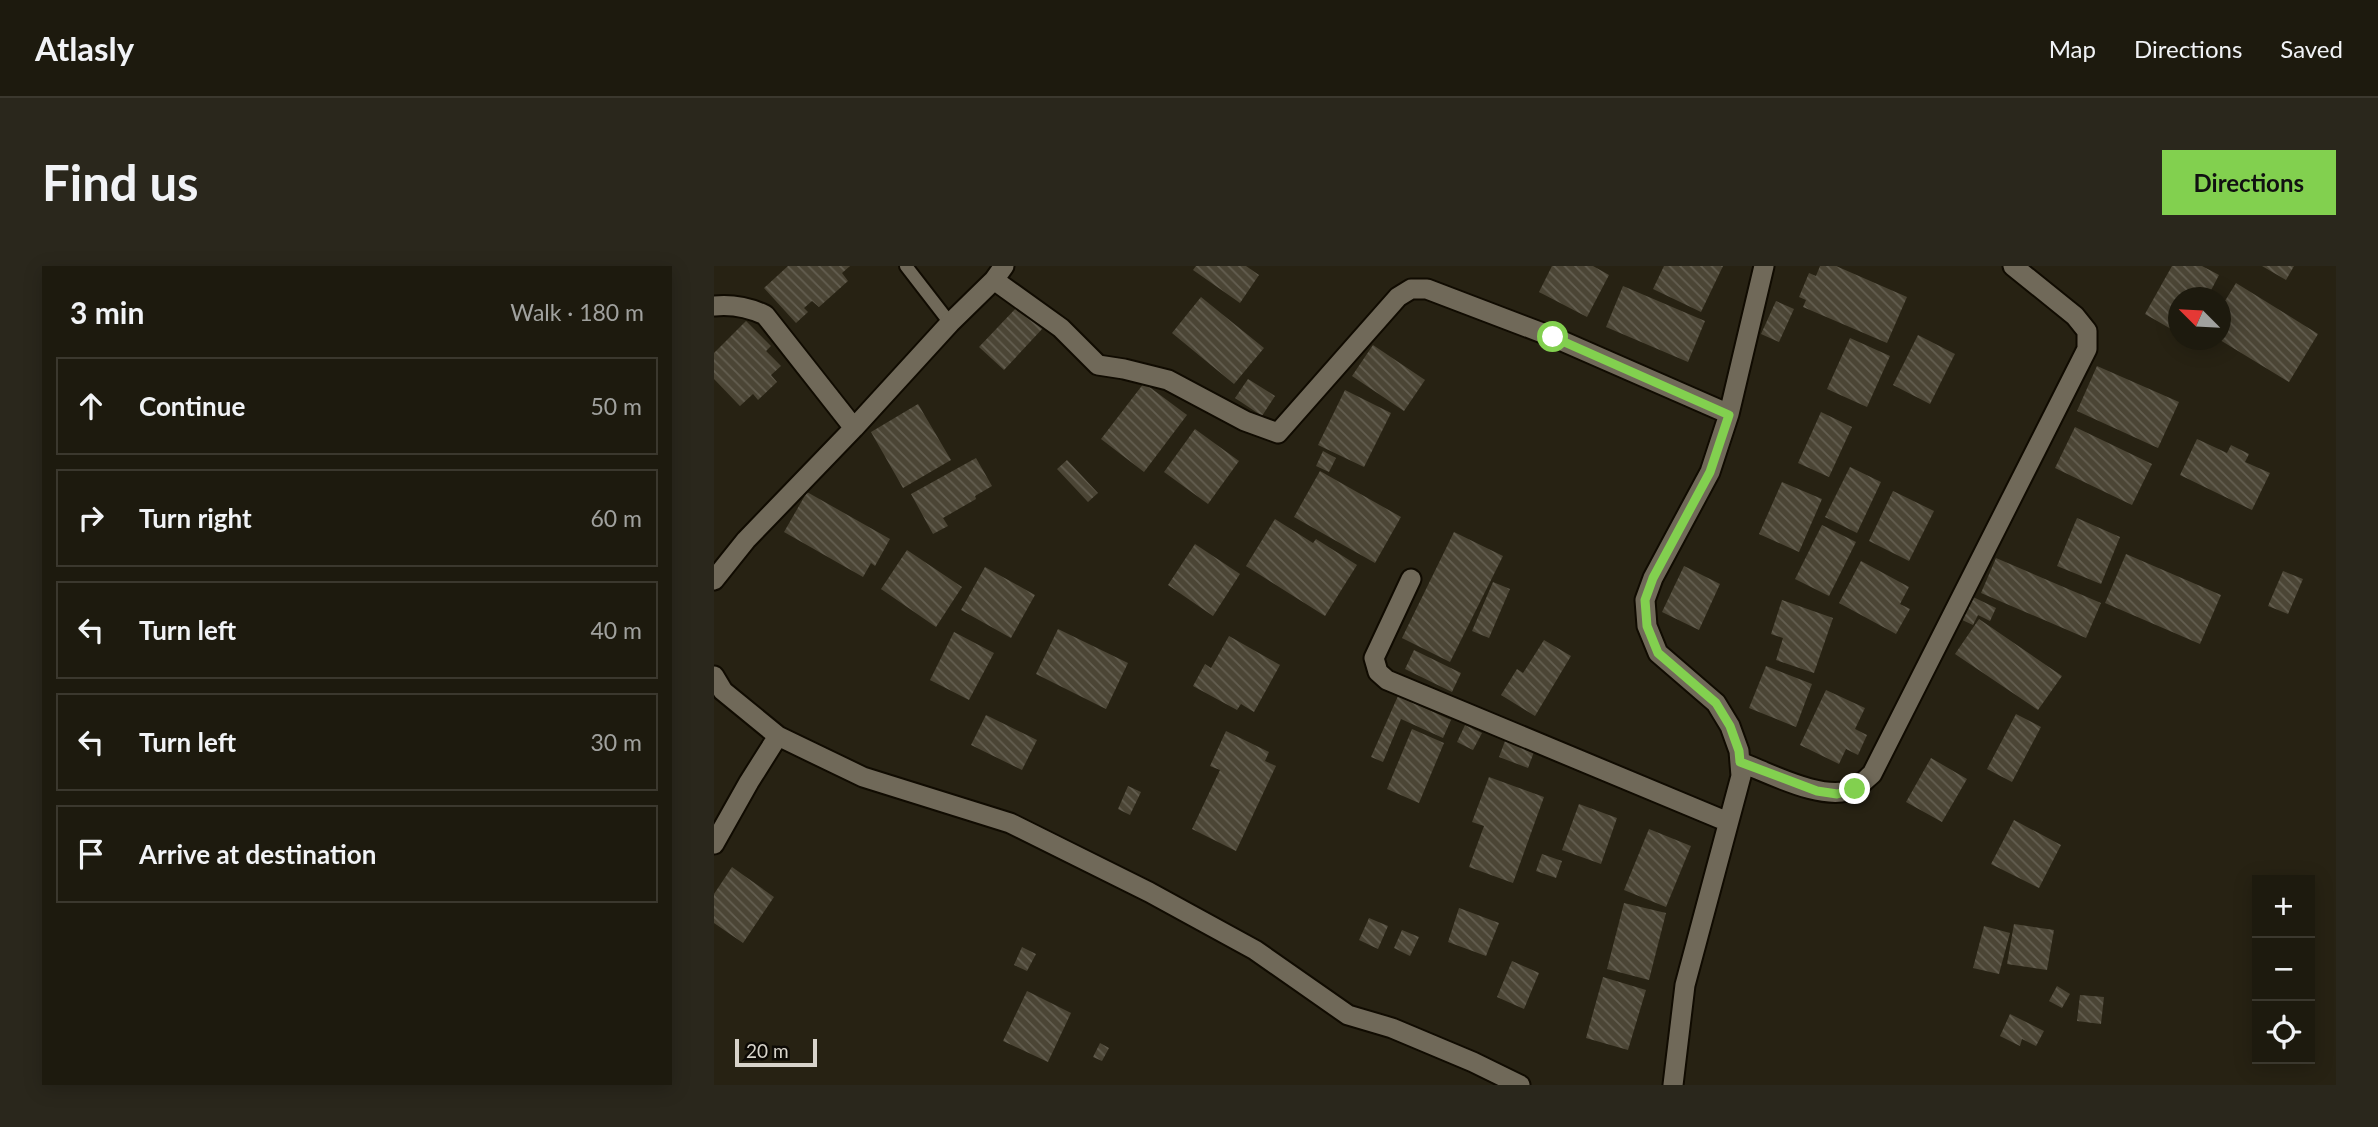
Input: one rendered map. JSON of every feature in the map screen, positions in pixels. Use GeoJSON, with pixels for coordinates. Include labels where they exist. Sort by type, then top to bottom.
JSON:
{"type":"FeatureCollection","features":[{"type":"Feature","properties":{"kind":"street"},"geometry":{"type":"LineString","coordinates":[[1673,1085],[1685,985],[1741,776],[1739,751],[1730,726],[1716,703],[1658,653],[1647,626],[1645,600],[1653,578],[1710,472],[1729,415],[1764,266]]}},
{"type":"Feature","properties":{"kind":"street"},"geometry":{"type":"LineString","coordinates":[[1740,762],[1817,791],[1837,794],[1855,789],[1872,774],[2087,349],[2087,331],[2075,316],[2014,266]]}},
{"type":"Feature","properties":{"kind":"street"},"geometry":{"type":"LineString","coordinates":[[714,580],[746,540],[999,273],[1098,365],[1168,380],[1245,421],[1278,433],[1398,297],[1411,289],[1427,289],[1553,337],[1729,415]]}},
{"type":"Feature","properties":{"kind":"street"},"geometry":{"type":"LineString","coordinates":[[714,306],[730,304],[765,314],[854,428]]}},
{"type":"Feature","properties":{"kind":"street"},"geometry":{"type":"LineString","coordinates":[[1411,579],[1374,658],[1378,671],[1387,680],[1728,822]]}},
{"type":"Feature","properties":{"kind":"street"},"geometry":{"type":"LineString","coordinates":[[714,676],[723,691],[778,736],[863,777],[1010,824],[1149,892],[1255,950],[1348,1015],[1392,1028],[1520,1085]]}},
{"type":"Feature","properties":{"kind":"street"},"geometry":{"type":"LineString","coordinates":[[714,844],[778,736]]}},
{"type":"Feature","properties":{"kind":"lane"},"geometry":{"type":"LineString","coordinates":[[906,266],[950,323]]}},
{"type":"Feature","properties":{"kind":"building"},"geometry":{"type":"Polygon","coordinates":[[[788,266],[850,266],[842,273],[848,281],[819,307],[812,301],[804,308],[808,312],[796,323],[764,288],[788,266]]]}},
{"type":"Feature","properties":{"kind":"building"},"geometry":{"type":"Polygon","coordinates":[[[1196,266],[1246,266],[1259,275],[1240,303],[1193,270],[1196,266]]]}},
{"type":"Feature","properties":{"kind":"building"},"geometry":{"type":"Polygon","coordinates":[[[1552,266],[1593,266],[1609,275],[1587,317],[1539,292],[1552,266]]]}},
{"type":"Feature","properties":{"kind":"building"},"geometry":{"type":"Polygon","coordinates":[[[1664,266],[1723,266],[1701,312],[1653,289],[1664,266]]]}},
{"type":"Feature","properties":{"kind":"building"},"geometry":{"type":"Polygon","coordinates":[[[1820,266],[1836,266],[1907,297],[1887,343],[1803,307],[1806,300],[1799,297],[1809,273],[1816,276],[1820,266]]]}},
{"type":"Feature","properties":{"kind":"building"},"geometry":{"type":"Polygon","coordinates":[[[2172,266],[2202,266],[2219,275],[2213,287],[2168,287],[2168,327],[2145,314],[2172,266]]]}},
{"type":"Feature","properties":{"kind":"building"},"geometry":{"type":"Polygon","coordinates":[[[2262,266],[2294,266],[2286,280],[2262,266]]]}},
{"type":"Feature","properties":{"kind":"building"},"geometry":{"type":"Polygon","coordinates":[[[2236,283],[2318,334],[2289,382],[2231,347],[2231,291],[2236,283]]]}},
{"type":"Feature","properties":{"kind":"building"},"geometry":{"type":"Polygon","coordinates":[[[1623,286],[1705,321],[1688,362],[1606,327],[1623,286]]]}},
{"type":"Feature","properties":{"kind":"building"},"geometry":{"type":"Polygon","coordinates":[[[1201,297],[1264,348],[1234,384],[1172,333],[1201,297]]]}},
{"type":"Feature","properties":{"kind":"building"},"geometry":{"type":"Polygon","coordinates":[[[1776,301],[1794,309],[1779,342],[1761,334],[1776,301]]]}},
{"type":"Feature","properties":{"kind":"building"},"geometry":{"type":"Polygon","coordinates":[[[1019,305],[1043,328],[1004,370],[979,347],[1019,305]]]}},
{"type":"Feature","properties":{"kind":"building"},"geometry":{"type":"Polygon","coordinates":[[[746,321],[771,346],[766,351],[781,366],[771,375],[777,382],[758,400],[753,394],[740,406],[714,379],[714,353],[746,321]]]}},
{"type":"Feature","properties":{"kind":"building"},"geometry":{"type":"Polygon","coordinates":[[[1918,335],[1955,354],[1930,404],[1893,385],[1918,335]]]}},
{"type":"Feature","properties":{"kind":"building"},"geometry":{"type":"Polygon","coordinates":[[[1850,338],[1890,356],[1867,407],[1827,389],[1850,338]]]}},
{"type":"Feature","properties":{"kind":"building"},"geometry":{"type":"Polygon","coordinates":[[[1373,345],[1425,380],[1404,411],[1352,376],[1373,345]]]}},
{"type":"Feature","properties":{"kind":"building"},"geometry":{"type":"Polygon","coordinates":[[[2097,366],[2179,402],[2158,448],[2077,411],[2097,366]]]}},
{"type":"Feature","properties":{"kind":"building"},"geometry":{"type":"Polygon","coordinates":[[[1248,379],[1275,396],[1262,416],[1235,398],[1248,379]]]}},
{"type":"Feature","properties":{"kind":"building"},"geometry":{"type":"Polygon","coordinates":[[[1144,383],[1187,415],[1144,472],[1101,439],[1144,383]]]}},
{"type":"Feature","properties":{"kind":"building"},"geometry":{"type":"Polygon","coordinates":[[[1345,390],[1391,413],[1364,467],[1318,445],[1345,390]]]}},
{"type":"Feature","properties":{"kind":"building"},"geometry":{"type":"Polygon","coordinates":[[[918,404],[951,460],[903,488],[871,432],[918,404]]]}},
{"type":"Feature","properties":{"kind":"building"},"geometry":{"type":"Polygon","coordinates":[[[1821,412],[1852,427],[1829,477],[1798,463],[1821,412]]]}},
{"type":"Feature","properties":{"kind":"building"},"geometry":{"type":"Polygon","coordinates":[[[2075,427],[2152,464],[2132,505],[2055,468],[2075,427]]]}},
{"type":"Feature","properties":{"kind":"building"},"geometry":{"type":"Polygon","coordinates":[[[1195,429],[1239,461],[1208,504],[1164,472],[1195,429]]]}},
{"type":"Feature","properties":{"kind":"building"},"geometry":{"type":"Polygon","coordinates":[[[2197,439],[2227,453],[2231,445],[2249,454],[2245,462],[2270,473],[2252,510],[2180,475],[2197,439]]]}},
{"type":"Feature","properties":{"kind":"building"},"geometry":{"type":"Polygon","coordinates":[[[1323,451],[1336,458],[1329,472],[1316,466],[1323,451]]]}},
{"type":"Feature","properties":{"kind":"building"},"geometry":{"type":"Polygon","coordinates":[[[976,458],[992,486],[975,496],[976,499],[943,518],[948,526],[933,534],[911,494],[976,458]]]}},
{"type":"Feature","properties":{"kind":"building"},"geometry":{"type":"Polygon","coordinates":[[[1067,460],[1098,493],[1088,502],[1057,469],[1067,460]]]}},
{"type":"Feature","properties":{"kind":"building"},"geometry":{"type":"Polygon","coordinates":[[[1850,467],[1881,482],[1857,533],[1825,517],[1850,467]]]}},
{"type":"Feature","properties":{"kind":"building"},"geometry":{"type":"Polygon","coordinates":[[[1320,471],[1401,517],[1375,563],[1294,517],[1320,471]]]}},
{"type":"Feature","properties":{"kind":"building"},"geometry":{"type":"Polygon","coordinates":[[[1782,482],[1822,499],[1799,552],[1759,534],[1782,482]]]}},
{"type":"Feature","properties":{"kind":"building"},"geometry":{"type":"Polygon","coordinates":[[[1893,491],[1934,511],[1909,561],[1869,541],[1893,491]]]}},
{"type":"Feature","properties":{"kind":"building"},"geometry":{"type":"Polygon","coordinates":[[[807,492],[890,539],[875,566],[871,563],[863,577],[784,532],[807,492]]]}},
{"type":"Feature","properties":{"kind":"building"},"geometry":{"type":"Polygon","coordinates":[[[2077,518],[2120,537],[2101,584],[2057,566],[2077,518]]]}},
{"type":"Feature","properties":{"kind":"building"},"geometry":{"type":"Polygon","coordinates":[[[1275,519],[1313,543],[1316,539],[1357,565],[1325,616],[1246,566],[1275,519]]]}},
{"type":"Feature","properties":{"kind":"building"},"geometry":{"type":"Polygon","coordinates":[[[1822,525],[1856,542],[1829,596],[1795,579],[1822,525]]]}},
{"type":"Feature","properties":{"kind":"building"},"geometry":{"type":"Polygon","coordinates":[[[1454,532],[1503,556],[1450,662],[1402,638],[1454,532]]]}},
{"type":"Feature","properties":{"kind":"building"},"geometry":{"type":"Polygon","coordinates":[[[1195,544],[1240,574],[1213,616],[1168,585],[1195,544]]]}},
{"type":"Feature","properties":{"kind":"building"},"geometry":{"type":"Polygon","coordinates":[[[907,550],[962,587],[936,627],[881,589],[907,550]]]}},
{"type":"Feature","properties":{"kind":"building"},"geometry":{"type":"Polygon","coordinates":[[[2126,554],[2221,595],[2200,644],[2105,603],[2126,554]]]}},
{"type":"Feature","properties":{"kind":"building"},"geometry":{"type":"Polygon","coordinates":[[[1996,558],[2101,603],[2086,638],[1981,593],[1996,558]]]}},
{"type":"Feature","properties":{"kind":"building"},"geometry":{"type":"Polygon","coordinates":[[[1861,561],[1909,587],[1900,604],[1910,609],[1896,634],[1839,603],[1861,561]]]}},
{"type":"Feature","properties":{"kind":"building"},"geometry":{"type":"Polygon","coordinates":[[[1684,566],[1720,584],[1699,630],[1662,612],[1684,566]]]}},
{"type":"Feature","properties":{"kind":"building"},"geometry":{"type":"Polygon","coordinates":[[[985,567],[1035,595],[1011,638],[961,610],[985,567]]]}},
{"type":"Feature","properties":{"kind":"building"},"geometry":{"type":"Polygon","coordinates":[[[2283,571],[2303,579],[2288,614],[2268,606],[2283,571]]]}},
{"type":"Feature","properties":{"kind":"building"},"geometry":{"type":"Polygon","coordinates":[[[1493,582],[1510,589],[1489,638],[1472,631],[1493,582]]]}},
{"type":"Feature","properties":{"kind":"building"},"geometry":{"type":"Polygon","coordinates":[[[1971,596],[1996,608],[1990,621],[1978,615],[1973,625],[1960,619],[1971,596]]]}},
{"type":"Feature","properties":{"kind":"building"},"geometry":{"type":"Polygon","coordinates":[[[1782,600],[1833,618],[1814,673],[1776,660],[1783,638],[1771,634],[1782,600]]]}},
{"type":"Feature","properties":{"kind":"building"},"geometry":{"type":"Polygon","coordinates":[[[1979,619],[2062,676],[2038,710],[1955,654],[1979,619]]]}},
{"type":"Feature","properties":{"kind":"building"},"geometry":{"type":"Polygon","coordinates":[[[1058,629],[1128,663],[1106,709],[1036,674],[1058,629]]]}},
{"type":"Feature","properties":{"kind":"building"},"geometry":{"type":"Polygon","coordinates":[[[954,632],[994,653],[969,700],[930,680],[954,632]]]}},
{"type":"Feature","properties":{"kind":"building"},"geometry":{"type":"Polygon","coordinates":[[[1229,636],[1280,665],[1254,712],[1241,704],[1237,710],[1193,686],[1205,664],[1211,668],[1229,636]]]}},
{"type":"Feature","properties":{"kind":"building"},"geometry":{"type":"Polygon","coordinates":[[[1544,640],[1571,656],[1535,716],[1501,695],[1517,669],[1523,673],[1544,640]]]}},
{"type":"Feature","properties":{"kind":"building"},"geometry":{"type":"Polygon","coordinates":[[[1414,650],[1461,673],[1452,692],[1405,669],[1414,650]]]}},
{"type":"Feature","properties":{"kind":"building"},"geometry":{"type":"Polygon","coordinates":[[[1766,666],[1812,684],[1796,727],[1749,708],[1766,666]]]}},
{"type":"Feature","properties":{"kind":"building"},"geometry":{"type":"Polygon","coordinates":[[[1826,690],[1865,708],[1855,729],[1867,735],[1858,755],[1846,749],[1839,764],[1800,745],[1826,690]]]}},
{"type":"Feature","properties":{"kind":"building"},"geometry":{"type":"Polygon","coordinates":[[[1398,696],[1451,720],[1443,738],[1401,719],[1383,762],[1371,757],[1398,696]]]}},
{"type":"Feature","properties":{"kind":"building"},"geometry":{"type":"Polygon","coordinates":[[[2016,714],[2041,727],[2012,782],[1987,769],[2016,714]]]}},
{"type":"Feature","properties":{"kind":"building"},"geometry":{"type":"Polygon","coordinates":[[[986,715],[1037,740],[1022,770],[971,745],[986,715]]]}},
{"type":"Feature","properties":{"kind":"building"},"geometry":{"type":"Polygon","coordinates":[[[1465,725],[1482,733],[1473,750],[1457,742],[1465,725]]]}},
{"type":"Feature","properties":{"kind":"building"},"geometry":{"type":"Polygon","coordinates":[[[1412,729],[1444,743],[1419,803],[1387,789],[1412,729]]]}},
{"type":"Feature","properties":{"kind":"building"},"geometry":{"type":"Polygon","coordinates":[[[1226,731],[1269,752],[1265,761],[1276,766],[1236,851],[1192,829],[1220,770],[1210,766],[1226,731]]]}},
{"type":"Feature","properties":{"kind":"building"},"geometry":{"type":"Polygon","coordinates":[[[1505,741],[1534,752],[1528,768],[1499,757],[1505,741]]]}},
{"type":"Feature","properties":{"kind":"building"},"geometry":{"type":"Polygon","coordinates":[[[1931,758],[1967,779],[1942,822],[1906,802],[1931,758]]]}},
{"type":"Feature","properties":{"kind":"building"},"geometry":{"type":"Polygon","coordinates":[[[1489,777],[1544,797],[1513,883],[1469,867],[1484,826],[1472,822],[1489,777]]]}},
{"type":"Feature","properties":{"kind":"building"},"geometry":{"type":"Polygon","coordinates":[[[1128,786],[1141,792],[1130,815],[1118,809],[1128,786]]]}},
{"type":"Feature","properties":{"kind":"building"},"geometry":{"type":"Polygon","coordinates":[[[1579,804],[1617,818],[1601,864],[1562,850],[1579,804]]]}},
{"type":"Feature","properties":{"kind":"building"},"geometry":{"type":"Polygon","coordinates":[[[2014,820],[2061,845],[2039,888],[1991,864],[2014,820]]]}},
{"type":"Feature","properties":{"kind":"building"},"geometry":{"type":"Polygon","coordinates":[[[1649,829],[1691,846],[1666,907],[1624,890],[1649,829]]]}},
{"type":"Feature","properties":{"kind":"building"},"geometry":{"type":"Polygon","coordinates":[[[1542,854],[1562,861],[1556,878],[1536,871],[1542,854]]]}},
{"type":"Feature","properties":{"kind":"building"},"geometry":{"type":"Polygon","coordinates":[[[732,867],[774,897],[743,943],[714,923],[714,894],[732,867]]]}},
{"type":"Feature","properties":{"kind":"building"},"geometry":{"type":"Polygon","coordinates":[[[1624,903],[1666,913],[1649,980],[1607,969],[1624,903]]]}},
{"type":"Feature","properties":{"kind":"building"},"geometry":{"type":"Polygon","coordinates":[[[1459,908],[1499,923],[1486,956],[1448,942],[1459,908]]]}},
{"type":"Feature","properties":{"kind":"building"},"geometry":{"type":"Polygon","coordinates":[[[1369,918],[1388,926],[1378,949],[1359,940],[1369,918]]]}},
{"type":"Feature","properties":{"kind":"building"},"geometry":{"type":"Polygon","coordinates":[[[2014,924],[2054,930],[2047,970],[2007,964],[2014,924]]]}},
{"type":"Feature","properties":{"kind":"building"},"geometry":{"type":"Polygon","coordinates":[[[1984,926],[2010,933],[1999,974],[1973,968],[1984,926]]]}},
{"type":"Feature","properties":{"kind":"building"},"geometry":{"type":"Polygon","coordinates":[[[1402,930],[1419,937],[1410,956],[1394,948],[1402,930]]]}},
{"type":"Feature","properties":{"kind":"building"},"geometry":{"type":"Polygon","coordinates":[[[1022,947],[1036,954],[1027,971],[1014,965],[1022,947]]]}},
{"type":"Feature","properties":{"kind":"building"},"geometry":{"type":"Polygon","coordinates":[[[1512,961],[1539,973],[1524,1009],[1497,997],[1512,961]]]}},
{"type":"Feature","properties":{"kind":"building"},"geometry":{"type":"Polygon","coordinates":[[[1603,977],[1646,990],[1628,1050],[1586,1038],[1603,977]]]}},
{"type":"Feature","properties":{"kind":"building"},"geometry":{"type":"Polygon","coordinates":[[[2057,986],[2070,994],[2062,1008],[2049,1001],[2057,986]]]}},
{"type":"Feature","properties":{"kind":"building"},"geometry":{"type":"Polygon","coordinates":[[[1027,991],[1071,1013],[1048,1062],[1003,1041],[1027,991]]]}},
{"type":"Feature","properties":{"kind":"building"},"geometry":{"type":"Polygon","coordinates":[[[2080,995],[2104,997],[2101,1024],[2077,1021],[2080,995]]]}},
{"type":"Feature","properties":{"kind":"building"},"geometry":{"type":"Polygon","coordinates":[[[2010,1014],[2044,1031],[2036,1046],[2022,1039],[2020,1046],[2000,1036],[2010,1014]]]}},
{"type":"Feature","properties":{"kind":"building"},"geometry":{"type":"Polygon","coordinates":[[[1100,1043],[1109,1048],[1102,1061],[1093,1057],[1100,1043]]]}},
{"type":"Feature","properties":{"kind":"route"},"geometry":{"type":"LineString","coordinates":[[1553,337],[1729,415],[1710,472],[1653,578],[1645,600],[1647,626],[1658,653],[1716,703],[1730,726],[1740,762],[1817,791],[1837,794],[1855,789]]}}]}
